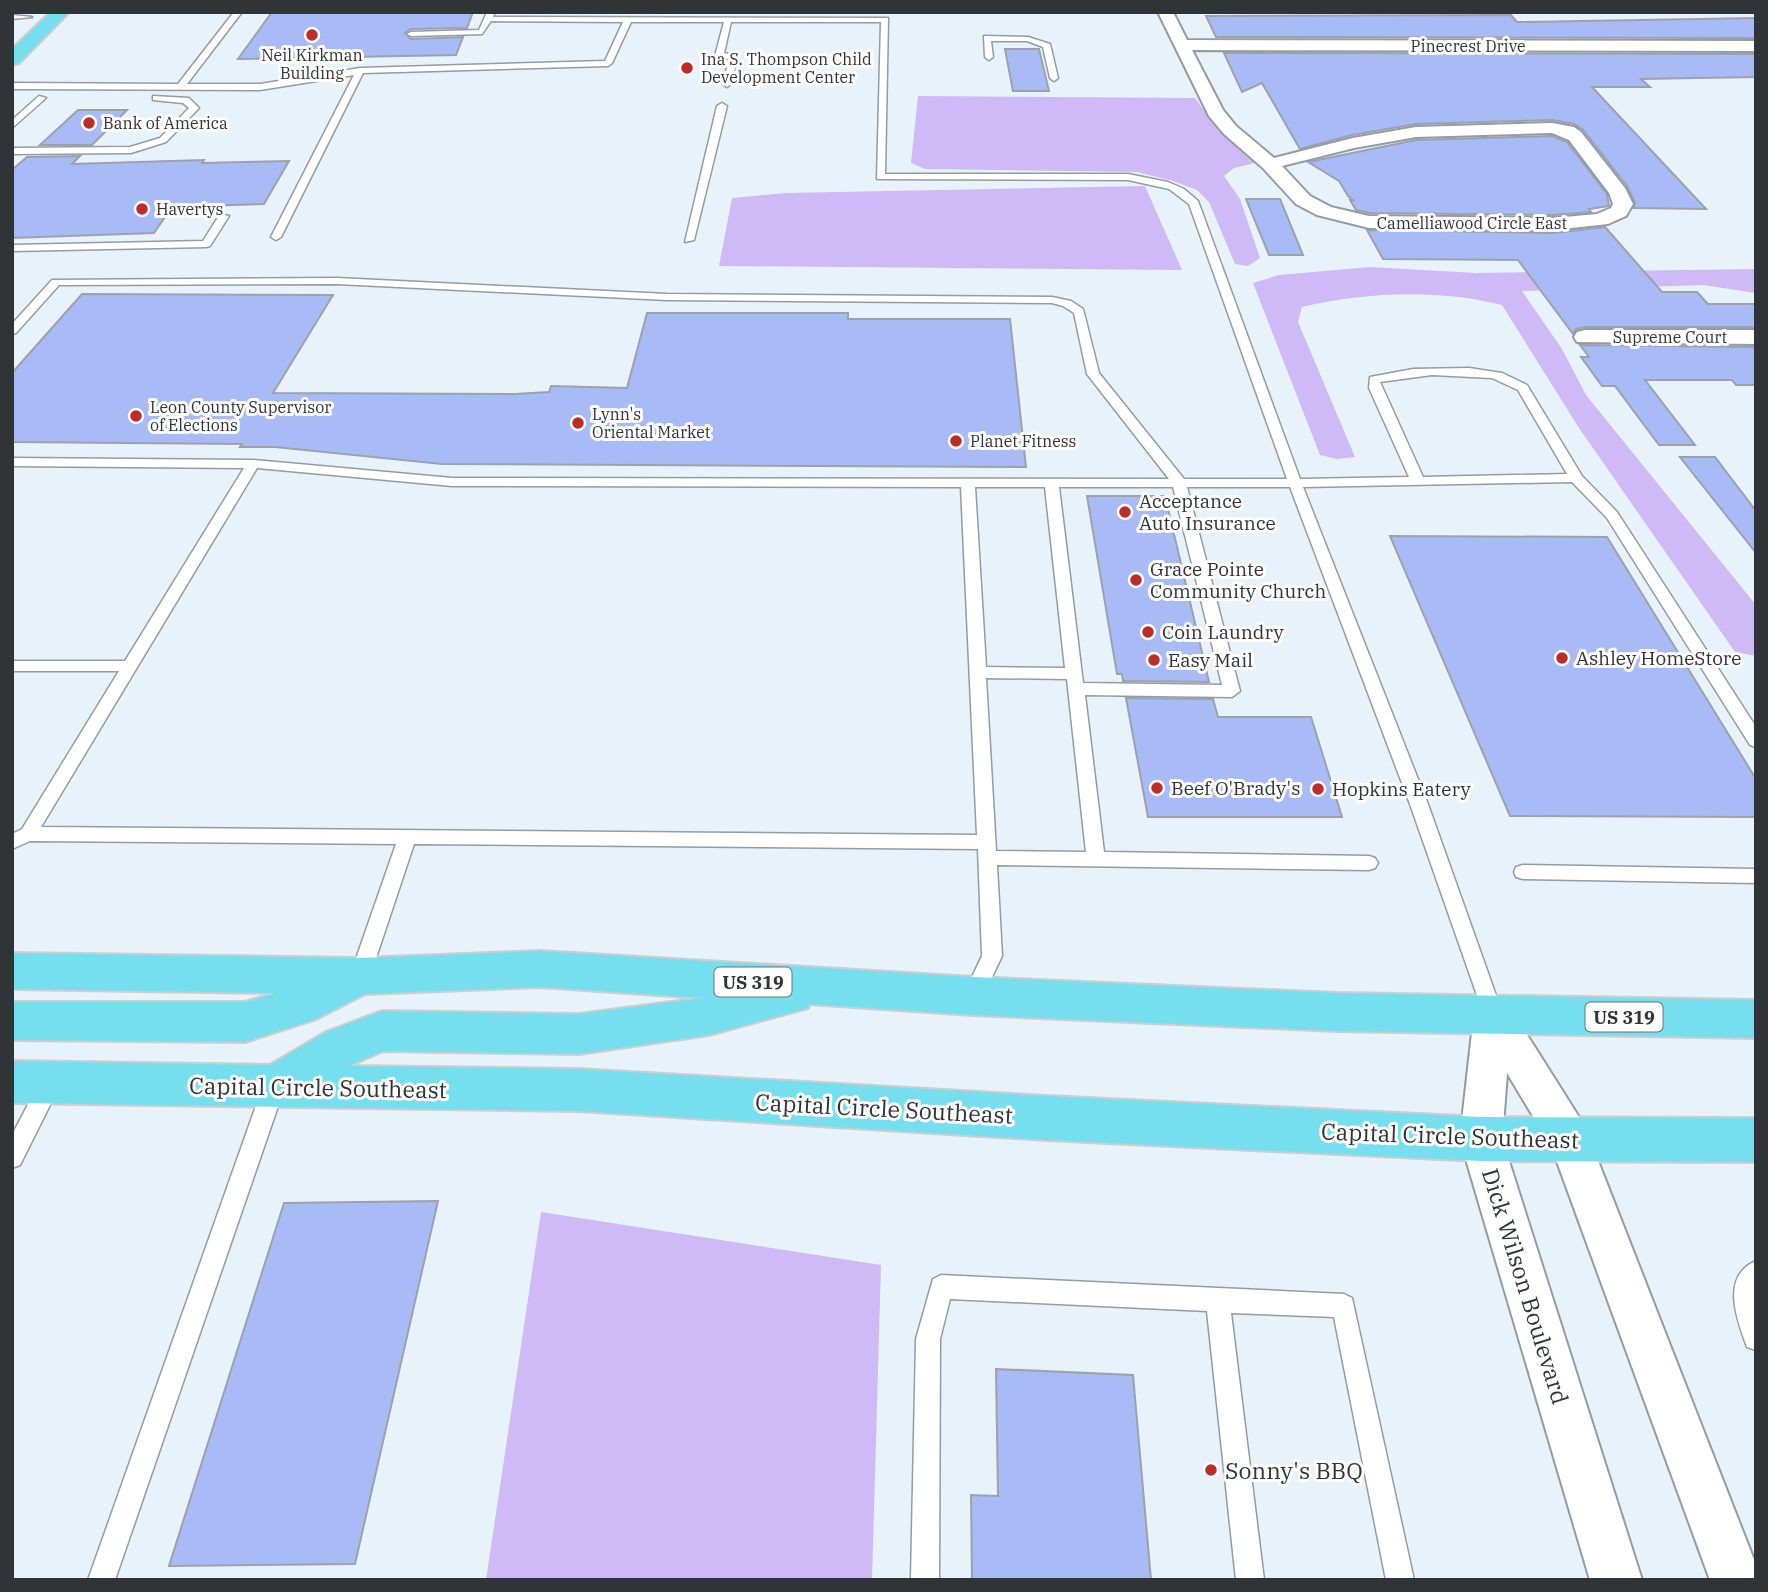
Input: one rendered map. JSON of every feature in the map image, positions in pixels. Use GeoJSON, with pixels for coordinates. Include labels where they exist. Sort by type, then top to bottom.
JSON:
{"type":"FeatureCollection","features":[{"type":"Feature","properties":{"kind":"main road"},"geometry":{"type":"LineString","coordinates":[[12,59],[61,12]]}},
{"type":"Feature","properties":{"kind":"main road"},"geometry":{"type":"LineString","coordinates":[[12,31],[24,16]]}},
{"type":"Feature","properties":{"kind":"main road","name":"US 319"},"geometry":{"type":"LineString","coordinates":[[12,971],[360,976],[540,969],[973,996],[1338,1012],[1756,1019]]}},
{"type":"Feature","properties":{"kind":"main road"},"geometry":{"type":"LineString","coordinates":[[12,1021],[244,1022],[300,1005],[360,976]]}},
{"type":"Feature","properties":{"kind":"main road"},"geometry":{"type":"LineString","coordinates":[[274,1086],[342,1046],[382,1031],[579,1034],[709,1016],[828,986]]}},
{"type":"Feature","properties":{"kind":"main road","name":"Capital Circle Southeast"},"geometry":{"type":"LineString","coordinates":[[31,1082],[578,1090],[1047,1118],[1481,1139],[1756,1140]]}},
{"type":"Feature","properties":{"kind":"street","name":"Camelliawood Circle East"},"geometry":{"type":"LineString","coordinates":[[1165,12],[1215,111],[1230,130],[1270,164],[1303,200],[1324,211],[1369,222],[1553,224],[1581,223],[1609,217],[1619,212],[1623,204],[1618,192],[1592,161],[1566,147],[1492,128],[1385,136],[1270,164]]}},
{"type":"Feature","properties":{"kind":"street","name":"Pinecrest Drive"},"geometry":{"type":"LineString","coordinates":[[1180,45],[1756,46]]}},
{"type":"Feature","properties":{"kind":"street","name":"Supreme Court"},"geometry":{"type":"LineString","coordinates":[[1585,337],[1756,337]]}},
{"type":"Feature","properties":{"kind":"street","name":"Dick Wilson Boulevard"},"geometry":{"type":"LineString","coordinates":[[1493,1015],[1481,1139],[1616,1580]]}},
{"type":"Feature","properties":{"kind":"street"},"geometry":{"type":"LineString","coordinates":[[1493,1015],[1569,1139],[1736,1580]]}},
{"type":"Feature","properties":{"kind":"lane"},"geometry":{"type":"LineString","coordinates":[[180,87],[238,12]]}},
{"type":"Feature","properties":{"kind":"lane"},"geometry":{"type":"LineString","coordinates":[[411,34],[482,32],[489,16],[568,16],[628,20],[886,20],[880,177],[1128,177],[1162,183],[1188,196],[1194,203],[1295,483],[1420,807],[1493,1015]]}},
{"type":"Feature","properties":{"kind":"lane"},"geometry":{"type":"LineString","coordinates":[[12,86],[260,87],[359,71],[608,63],[628,20]]}},
{"type":"Feature","properties":{"kind":"lane"},"geometry":{"type":"LineString","coordinates":[[727,83],[734,56],[719,56],[728,20]]}},
{"type":"Feature","properties":{"kind":"lane"},"geometry":{"type":"LineString","coordinates":[[989,57],[987,38],[1028,39],[1046,46],[1055,78]]}},
{"type":"Feature","properties":{"kind":"lane"},"geometry":{"type":"LineString","coordinates":[[276,237],[359,71]]}},
{"type":"Feature","properties":{"kind":"lane"},"geometry":{"type":"LineString","coordinates":[[22,98],[55,98]]}},
{"type":"Feature","properties":{"kind":"lane"},"geometry":{"type":"LineString","coordinates":[[12,125],[42,98]]}},
{"type":"Feature","properties":{"kind":"lane"},"geometry":{"type":"LineString","coordinates":[[12,151],[131,150],[163,140],[194,108],[186,100],[146,98]]}},
{"type":"Feature","properties":{"kind":"lane"},"geometry":{"type":"LineString","coordinates":[[689,240],[722,106]]}},
{"type":"Feature","properties":{"kind":"lane"},"geometry":{"type":"LineString","coordinates":[[12,248],[206,244],[223,216]]}},
{"type":"Feature","properties":{"kind":"lane"},"geometry":{"type":"LineString","coordinates":[[12,331],[56,282],[337,281],[667,297],[1052,300],[1067,303],[1079,311],[1093,374],[1179,482],[1232,691],[1075,682],[978,672]]}},
{"type":"Feature","properties":{"kind":"lane"},"geometry":{"type":"LineString","coordinates":[[1418,481],[1375,388],[1374,380],[1393,373],[1490,373],[1510,379],[1523,388],[1576,478],[1612,515],[1756,741]]}},
{"type":"Feature","properties":{"kind":"lane"},"geometry":{"type":"LineString","coordinates":[[12,462],[253,464],[452,482],[1295,483],[1576,478]]}},
{"type":"Feature","properties":{"kind":"lane"},"geometry":{"type":"LineString","coordinates":[[20,838],[130,666],[253,464]]}},
{"type":"Feature","properties":{"kind":"lane"},"geometry":{"type":"LineString","coordinates":[[968,481],[992,956],[973,996]]}},
{"type":"Feature","properties":{"kind":"lane"},"geometry":{"type":"LineString","coordinates":[[1051,481],[1096,859]]}},
{"type":"Feature","properties":{"kind":"lane"},"geometry":{"type":"LineString","coordinates":[[12,666],[130,666]]}},
{"type":"Feature","properties":{"kind":"lane"},"geometry":{"type":"LineString","coordinates":[[20,838],[407,837],[987,850],[1096,859],[1369,863]]}},
{"type":"Feature","properties":{"kind":"lane"},"geometry":{"type":"LineString","coordinates":[[360,976],[407,837]]}},
{"type":"Feature","properties":{"kind":"lane"},"geometry":{"type":"LineString","coordinates":[[1523,872],[1756,877]]}},
{"type":"Feature","properties":{"kind":"lane"},"geometry":{"type":"LineString","coordinates":[[12,1158],[31,1082]]}},
{"type":"Feature","properties":{"kind":"lane"},"geometry":{"type":"LineString","coordinates":[[101,1580],[274,1086]]}},
{"type":"Feature","properties":{"kind":"lane"},"geometry":{"type":"LineString","coordinates":[[1756,1273],[1748,1280],[1743,1307],[1756,1338]]}},
{"type":"Feature","properties":{"kind":"lane"},"geometry":{"type":"LineString","coordinates":[[925,1580],[928,1339],[941,1287],[1344,1306],[1400,1580]]}},
{"type":"Feature","properties":{"kind":"lane"},"geometry":{"type":"LineString","coordinates":[[1218,1300],[1250,1580]]}},
{"type":"Feature","properties":{"kind":"shaded area"},"geometry":{"type":"Polygon","coordinates":[[[918,96],[1195,98],[1219,131],[1259,162],[1234,168],[1224,176],[1240,199],[1260,258],[1248,266],[1235,264],[1209,202],[1197,190],[1173,181],[1137,172],[925,169],[911,163],[918,96]]]}},
{"type":"Feature","properties":{"kind":"shaded area"},"geometry":{"type":"Polygon","coordinates":[[[1145,186],[1182,270],[719,266],[732,198],[786,193],[1145,186]]]}},
{"type":"Feature","properties":{"kind":"shaded area"},"geometry":{"type":"Polygon","coordinates":[[[1370,267],[1476,273],[1756,269],[1756,293],[1703,285],[1522,291],[1562,349],[1586,395],[1756,605],[1756,656],[1735,652],[1579,428],[1502,305],[1453,296],[1402,294],[1351,298],[1302,307],[1298,322],[1355,457],[1337,459],[1320,455],[1253,283],[1279,275],[1370,267]]]}},
{"type":"Feature","properties":{"kind":"shaded area"},"geometry":{"type":"Polygon","coordinates":[[[541,1212],[881,1265],[872,1580],[486,1580],[541,1212]]]}},
{"type":"Feature","properties":{"kind":"building","name":"Neil Kirkman Building"},"geometry":{"type":"Polygon","coordinates":[[[272,12],[473,12],[467,28],[411,29],[405,33],[411,39],[463,37],[456,55],[238,59],[272,12]]]}},
{"type":"Feature","properties":{"kind":"building"},"geometry":{"type":"Polygon","coordinates":[[[1511,15],[1517,22],[1756,18],[1756,38],[1216,37],[1206,16],[1511,15]]]}},
{"type":"Feature","properties":{"kind":"building"},"geometry":{"type":"Polygon","coordinates":[[[1005,49],[1039,49],[1049,91],[1013,91],[1005,49]]]}},
{"type":"Feature","properties":{"kind":"building"},"geometry":{"type":"Polygon","coordinates":[[[1224,53],[1756,54],[1756,77],[1641,79],[1650,87],[1592,87],[1706,209],[1633,208],[1635,203],[1627,186],[1583,130],[1574,124],[1552,120],[1416,124],[1352,135],[1300,149],[1262,83],[1242,92],[1224,53]]]}},
{"type":"Feature","properties":{"kind":"building","name":"Bank of America"},"geometry":{"type":"Polygon","coordinates":[[[78,110],[127,110],[92,145],[40,145],[78,110]]]}},
{"type":"Feature","properties":{"kind":"building"},"geometry":{"type":"Polygon","coordinates":[[[1552,136],[1567,142],[1607,194],[1609,206],[1589,209],[1591,212],[1553,215],[1369,213],[1356,210],[1350,200],[1353,200],[1339,181],[1308,162],[1416,140],[1552,136]]]}},
{"type":"Feature","properties":{"kind":"building"},"geometry":{"type":"Polygon","coordinates":[[[80,156],[72,164],[204,160],[202,163],[289,161],[264,204],[172,207],[154,233],[12,238],[12,170],[27,157],[80,156]]]}},
{"type":"Feature","properties":{"kind":"building"},"geometry":{"type":"Polygon","coordinates":[[[1246,199],[1280,199],[1303,255],[1269,255],[1246,199]]]}},
{"type":"Feature","properties":{"kind":"building"},"geometry":{"type":"Polygon","coordinates":[[[1605,227],[1662,292],[1697,292],[1708,304],[1756,304],[1756,327],[1585,327],[1576,329],[1573,334],[1518,260],[1383,259],[1367,230],[1553,233],[1605,227]]]}},
{"type":"Feature","properties":{"kind":"building"},"geometry":{"type":"Polygon","coordinates":[[[82,294],[333,295],[273,393],[515,394],[549,392],[551,386],[627,388],[647,313],[848,313],[848,319],[1010,319],[1026,467],[442,464],[275,447],[240,447],[242,444],[12,442],[12,373],[82,294]]]}},
{"type":"Feature","properties":{"kind":"building"},"geometry":{"type":"Polygon","coordinates":[[[1580,345],[1756,347],[1756,385],[1736,385],[1732,380],[1645,380],[1695,445],[1659,445],[1615,386],[1602,386],[1581,357],[1589,357],[1580,345]]]}},
{"type":"Feature","properties":{"kind":"building"},"geometry":{"type":"Polygon","coordinates":[[[1680,457],[1715,457],[1756,511],[1756,553],[1680,457]]]}},
{"type":"Feature","properties":{"kind":"building"},"geometry":{"type":"Polygon","coordinates":[[[1087,496],[1165,496],[1209,682],[1123,681],[1122,674],[1117,674],[1087,496]]]}},
{"type":"Feature","properties":{"kind":"building","name":"Ashley HomeStore"},"geometry":{"type":"Polygon","coordinates":[[[1390,536],[1607,537],[1756,779],[1756,817],[1510,816],[1390,536]]]}},
{"type":"Feature","properties":{"kind":"building"},"geometry":{"type":"Polygon","coordinates":[[[1126,698],[1213,699],[1218,717],[1311,717],[1342,817],[1148,817],[1126,698]]]}},
{"type":"Feature","properties":{"kind":"building"},"geometry":{"type":"Polygon","coordinates":[[[438,1201],[355,1564],[169,1566],[284,1203],[438,1201]]]}},
{"type":"Feature","properties":{"kind":"building"},"geometry":{"type":"Polygon","coordinates":[[[996,1369],[1133,1375],[1151,1580],[972,1580],[971,1495],[998,1496],[996,1369]]]}},
{"type":"Feature","properties":{"kind":"place","name":"Neil Kirkman Building"},"geometry":{"type":"Point","coordinates":[312,35]}},
{"type":"Feature","properties":{"kind":"place","name":"Ina S. Thompson Child Development Center"},"geometry":{"type":"Point","coordinates":[687,68]}},
{"type":"Feature","properties":{"kind":"place","name":"Bank of America"},"geometry":{"type":"Point","coordinates":[89,123]}},
{"type":"Feature","properties":{"kind":"place","name":"Havertys"},"geometry":{"type":"Point","coordinates":[142,209]}},
{"type":"Feature","properties":{"kind":"place","name":"Leon County Supervisor of Elections"},"geometry":{"type":"Point","coordinates":[136,416]}},
{"type":"Feature","properties":{"kind":"place","name":"Lynn's Oriental Market"},"geometry":{"type":"Point","coordinates":[578,423]}},
{"type":"Feature","properties":{"kind":"place","name":"Planet Fitness"},"geometry":{"type":"Point","coordinates":[956,441]}},
{"type":"Feature","properties":{"kind":"place","name":"Acceptance Auto Insurance"},"geometry":{"type":"Point","coordinates":[1125,512]}},
{"type":"Feature","properties":{"kind":"place","name":"Grace Pointe Community Church"},"geometry":{"type":"Point","coordinates":[1136,580]}},
{"type":"Feature","properties":{"kind":"place","name":"Coin Laundry"},"geometry":{"type":"Point","coordinates":[1148,632]}},
{"type":"Feature","properties":{"kind":"place","name":"Ashley HomeStore"},"geometry":{"type":"Point","coordinates":[1562,658]}},
{"type":"Feature","properties":{"kind":"place","name":"Easy Mail"},"geometry":{"type":"Point","coordinates":[1154,660]}},
{"type":"Feature","properties":{"kind":"place","name":"Beef O'Brady's"},"geometry":{"type":"Point","coordinates":[1157,788]}},
{"type":"Feature","properties":{"kind":"place","name":"Hopkins Eatery"},"geometry":{"type":"Point","coordinates":[1318,789]}},
{"type":"Feature","properties":{"kind":"place","name":"Sonny's BBQ"},"geometry":{"type":"Point","coordinates":[1211,1470]}}]}
